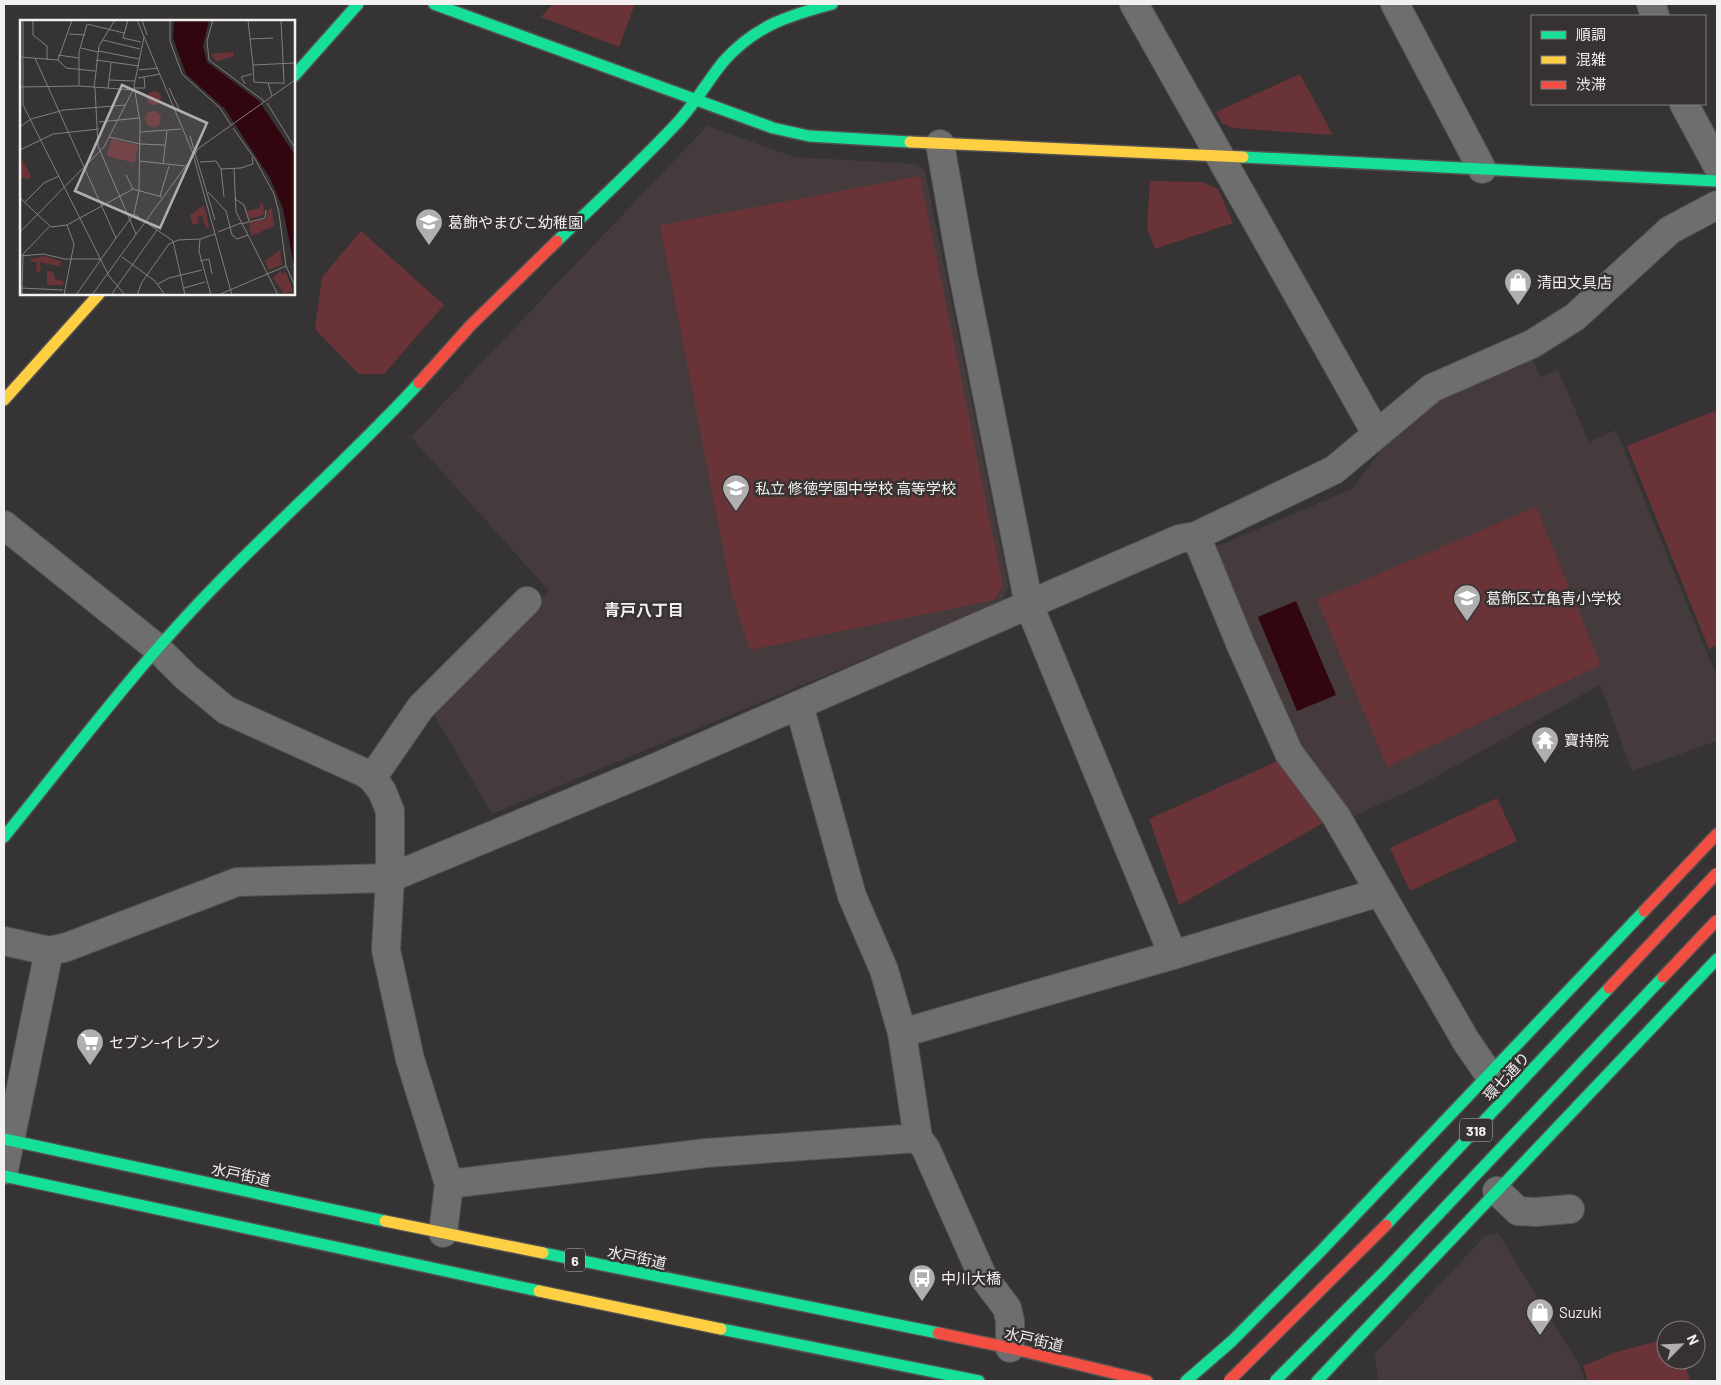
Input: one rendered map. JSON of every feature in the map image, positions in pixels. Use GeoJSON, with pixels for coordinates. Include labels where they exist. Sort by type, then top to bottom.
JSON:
{"type":"FeatureCollection","features":[{"type":"Feature","properties":{"kind":"main road"},"geometry":{"type":"LineString","coordinates":[[295,75],[358,4]]}},
{"type":"Feature","properties":{"kind":"main road"},"geometry":{"type":"LineString","coordinates":[[434,4],[696,102],[773,128],[809,136],[940,144],[1717,181]]}},
{"type":"Feature","properties":{"kind":"main road"},"geometry":{"type":"LineString","coordinates":[[4,837],[157,648],[218,583],[387,418],[471,326],[671,129],[696,102],[723,63],[746,39],[770,24],[792,15],[832,4]]}},
{"type":"Feature","properties":{"kind":"main road"},"geometry":{"type":"LineString","coordinates":[[4,400],[98,295]]}},
{"type":"Feature","properties":{"kind":"main road"},"geometry":{"type":"LineString","coordinates":[[1186,1381],[1232,1341],[1320,1252],[1717,834]]}},
{"type":"Feature","properties":{"kind":"main road","name":"環七通り"},"geometry":{"type":"LineString","coordinates":[[1229,1381],[1359,1254],[1717,873]]}},
{"type":"Feature","properties":{"kind":"main road","name":"318"},"geometry":{"type":"LineString","coordinates":[[1275,1381],[1383,1273],[1717,920]]}},
{"type":"Feature","properties":{"kind":"main road"},"geometry":{"type":"LineString","coordinates":[[1317,1381],[1377,1320],[1717,959]]}},
{"type":"Feature","properties":{"kind":"main road","name":"水戸街道"},"geometry":{"type":"LineString","coordinates":[[6,1140],[1010,1348],[1147,1381]]}},
{"type":"Feature","properties":{"kind":"main road"},"geometry":{"type":"LineString","coordinates":[[4,1176],[595,1303],[979,1381]]}},
{"type":"Feature","properties":{"kind":"main road"},"geometry":{"type":"LineString","coordinates":[[1320,1252],[1302,1290],[1321,1314],[1335,1330],[1343,1330],[1377,1320]]}},
{"type":"Feature","properties":{"kind":"street"},"geometry":{"type":"LineString","coordinates":[[1134,4],[1222,156],[1250,210],[1376,433]]}},
{"type":"Feature","properties":{"kind":"street"},"geometry":{"type":"LineString","coordinates":[[1395,4],[1482,169]]}},
{"type":"Feature","properties":{"kind":"street"},"geometry":{"type":"LineString","coordinates":[[1685,105],[1717,165]]}},
{"type":"Feature","properties":{"kind":"street"},"geometry":{"type":"LineString","coordinates":[[940,144],[963,274],[1029,605],[1173,955]]}},
{"type":"Feature","properties":{"kind":"street"},"geometry":{"type":"LineString","coordinates":[[4,941],[48,951],[67,947],[237,882],[390,878],[799,705],[1179,539],[1196,536],[1334,470],[1432,388],[1532,344],[1575,317],[1670,230],[1717,205]]}},
{"type":"Feature","properties":{"kind":"street"},"geometry":{"type":"LineString","coordinates":[[4,524],[157,648],[186,677],[226,710],[372,778],[382,791],[390,811],[390,878],[386,950],[410,1059],[449,1184],[443,1232]]}},
{"type":"Feature","properties":{"kind":"street"},"geometry":{"type":"LineString","coordinates":[[1196,536],[1240,643],[1289,753],[1336,816],[1466,1041],[1488,1073]]}},
{"type":"Feature","properties":{"kind":"street"},"geometry":{"type":"LineString","coordinates":[[372,778],[422,707],[527,602]]}},
{"type":"Feature","properties":{"kind":"street"},"geometry":{"type":"LineString","coordinates":[[799,705],[852,896],[884,970],[902,1033],[918,1138],[926,1149],[982,1275],[1007,1308],[1010,1321],[1010,1348]]}},
{"type":"Feature","properties":{"kind":"street"},"geometry":{"type":"LineString","coordinates":[[902,1033],[1173,955],[1380,892]]}},
{"type":"Feature","properties":{"kind":"street"},"geometry":{"type":"LineString","coordinates":[[4,1170],[6,1140],[48,951]]}},
{"type":"Feature","properties":{"kind":"street"},"geometry":{"type":"LineString","coordinates":[[449,1184],[706,1153],[918,1138]]}},
{"type":"Feature","properties":{"kind":"street"},"geometry":{"type":"LineString","coordinates":[[1497,1191],[1518,1211],[1536,1212],[1570,1209]]}},
{"type":"Feature","properties":{"kind":"shaded area"},"geometry":{"type":"Polygon","coordinates":[[[553,4],[635,4],[619,47],[541,17],[553,4]]]}},
{"type":"Feature","properties":{"kind":"shaded area"},"geometry":{"type":"Polygon","coordinates":[[[1300,74],[1333,135],[1232,128],[1222,123],[1216,112],[1300,74]]]}},
{"type":"Feature","properties":{"kind":"shaded area","name":"私立 修徳学園中学校 高等学校"},"geometry":{"type":"Polygon","coordinates":[[[707,126],[794,157],[917,164],[925,171],[1009,586],[1002,602],[492,814],[432,711],[549,591],[411,437],[707,126]]]}},
{"type":"Feature","properties":{"kind":"shaded area"},"geometry":{"type":"Polygon","coordinates":[[[920,176],[1003,586],[994,600],[750,650],[732,594],[660,225],[920,176]]]}},
{"type":"Feature","properties":{"kind":"shaded area"},"geometry":{"type":"Polygon","coordinates":[[[1150,181],[1202,182],[1218,189],[1233,223],[1155,249],[1147,228],[1150,181]]]}},
{"type":"Feature","properties":{"kind":"shaded area"},"geometry":{"type":"Polygon","coordinates":[[[361,231],[444,305],[384,374],[359,374],[315,329],[322,277],[361,231]]]}},
{"type":"Feature","properties":{"kind":"shaded area","name":"葛飾区立亀青小学校"},"geometry":{"type":"Polygon","coordinates":[[[1532,358],[1540,377],[1558,370],[1589,442],[1616,430],[1717,678],[1717,741],[1632,771],[1600,685],[1423,784],[1350,818],[1290,739],[1217,567],[1216,547],[1352,489],[1396,430],[1438,400],[1532,358]]]}},
{"type":"Feature","properties":{"kind":"shaded area"},"geometry":{"type":"Polygon","coordinates":[[[1717,410],[1717,645],[1709,649],[1627,446],[1717,410]]]}},
{"type":"Feature","properties":{"kind":"shaded area"},"geometry":{"type":"Polygon","coordinates":[[[1536,507],[1601,665],[1387,767],[1317,600],[1536,507]]]}},
{"type":"Feature","properties":{"kind":"shaded area"},"geometry":{"type":"Polygon","coordinates":[[[1296,601],[1336,695],[1297,711],[1258,617],[1296,601]]]}},
{"type":"Feature","properties":{"kind":"shaded area"},"geometry":{"type":"Polygon","coordinates":[[[1280,760],[1323,823],[1179,905],[1149,819],[1280,760]]]}},
{"type":"Feature","properties":{"kind":"shaded area"},"geometry":{"type":"Polygon","coordinates":[[[1497,798],[1517,841],[1410,891],[1390,848],[1497,798]]]}},
{"type":"Feature","properties":{"kind":"shaded area"},"geometry":{"type":"Polygon","coordinates":[[[1498,1233],[1580,1366],[1585,1381],[1379,1381],[1374,1355],[1485,1236],[1498,1233]]]}},
{"type":"Feature","properties":{"kind":"shaded area"},"geometry":{"type":"Polygon","coordinates":[[[1656,1342],[1656,1370],[1687,1370],[1690,1381],[1588,1381],[1583,1366],[1616,1352],[1656,1342]]]}},
{"type":"Feature","properties":{"kind":"traffic: fast"},"geometry":{"type":"LineString","coordinates":[[295,75],[358,4]]}},
{"type":"Feature","properties":{"kind":"traffic: fast"},"geometry":{"type":"LineString","coordinates":[[434,4],[773,128],[809,136],[910,142]]}},
{"type":"Feature","properties":{"kind":"traffic: fast"},"geometry":{"type":"LineString","coordinates":[[557,241],[677,123],[723,62],[747,39],[786,18],[832,4]]}},
{"type":"Feature","properties":{"kind":"traffic: fast"},"geometry":{"type":"LineString","coordinates":[[1243,157],[1717,181]]}},
{"type":"Feature","properties":{"kind":"traffic: fast"},"geometry":{"type":"LineString","coordinates":[[4,837],[108,707],[189,613],[419,383]]}},
{"type":"Feature","properties":{"kind":"traffic: fast"},"geometry":{"type":"LineString","coordinates":[[1186,1381],[1232,1341],[1320,1252],[1644,911]]}},
{"type":"Feature","properties":{"kind":"traffic: fast"},"geometry":{"type":"LineString","coordinates":[[1317,1381],[1717,959]]}},
{"type":"Feature","properties":{"kind":"traffic: fast"},"geometry":{"type":"LineString","coordinates":[[1275,1381],[1383,1273],[1663,977]]}},
{"type":"Feature","properties":{"kind":"traffic: fast"},"geometry":{"type":"LineString","coordinates":[[1386,1225],[1609,988]]}},
{"type":"Feature","properties":{"kind":"traffic: fast"},"geometry":{"type":"LineString","coordinates":[[4,1139],[385,1221]]}},
{"type":"Feature","properties":{"kind":"traffic: fast"},"geometry":{"type":"LineString","coordinates":[[4,1176],[539,1291]]}},
{"type":"Feature","properties":{"kind":"traffic: fast"},"geometry":{"type":"LineString","coordinates":[[543,1253],[938,1333]]}},
{"type":"Feature","properties":{"kind":"traffic: fast"},"geometry":{"type":"LineString","coordinates":[[721,1329],[979,1381]]}},
{"type":"Feature","properties":{"kind":"traffic: slow"},"geometry":{"type":"LineString","coordinates":[[910,142],[1243,157]]}},
{"type":"Feature","properties":{"kind":"traffic: slow"},"geometry":{"type":"LineString","coordinates":[[4,400],[98,295]]}},
{"type":"Feature","properties":{"kind":"traffic: slow"},"geometry":{"type":"LineString","coordinates":[[385,1221],[543,1253]]}},
{"type":"Feature","properties":{"kind":"traffic: slow"},"geometry":{"type":"LineString","coordinates":[[539,1291],[721,1329]]}},
{"type":"Feature","properties":{"kind":"traffic: jam"},"geometry":{"type":"LineString","coordinates":[[419,383],[471,325],[557,241]]}},
{"type":"Feature","properties":{"kind":"traffic: jam"},"geometry":{"type":"LineString","coordinates":[[1644,911],[1717,834]]}},
{"type":"Feature","properties":{"kind":"traffic: jam"},"geometry":{"type":"LineString","coordinates":[[1609,988],[1717,873]]}},
{"type":"Feature","properties":{"kind":"traffic: jam"},"geometry":{"type":"LineString","coordinates":[[1663,977],[1717,920]]}},
{"type":"Feature","properties":{"kind":"traffic: jam"},"geometry":{"type":"LineString","coordinates":[[1229,1381],[1386,1225]]}},
{"type":"Feature","properties":{"kind":"traffic: jam"},"geometry":{"type":"LineString","coordinates":[[938,1333],[1147,1381]]}},
{"type":"Feature","properties":{"kind":"place","name":"葛飾やまびこ幼稚園"},"geometry":{"type":"Point","coordinates":[429,246]}},
{"type":"Feature","properties":{"kind":"place","name":"清田文具店"},"geometry":{"type":"Point","coordinates":[1518,306]}},
{"type":"Feature","properties":{"kind":"place","name":"私立 修徳学園中学校 高等学校"},"geometry":{"type":"Point","coordinates":[736,512]}},
{"type":"Feature","properties":{"kind":"place","name":"葛飾区立亀青小学校"},"geometry":{"type":"Point","coordinates":[1467,622]}},
{"type":"Feature","properties":{"kind":"place","name":"寶持院"},"geometry":{"type":"Point","coordinates":[1545,764]}},
{"type":"Feature","properties":{"kind":"place","name":"セブン-イレブン"},"geometry":{"type":"Point","coordinates":[90,1066]}},
{"type":"Feature","properties":{"kind":"place","name":"中川大橋"},"geometry":{"type":"Point","coordinates":[922,1302]}},
{"type":"Feature","properties":{"kind":"place","name":"Suzuki"},"geometry":{"type":"Point","coordinates":[1540,1336]}},
{"type":"Feature","properties":{"kind":"district","name":"青戸八丁目"},"geometry":{"type":"Point","coordinates":[644,609]}}]}
